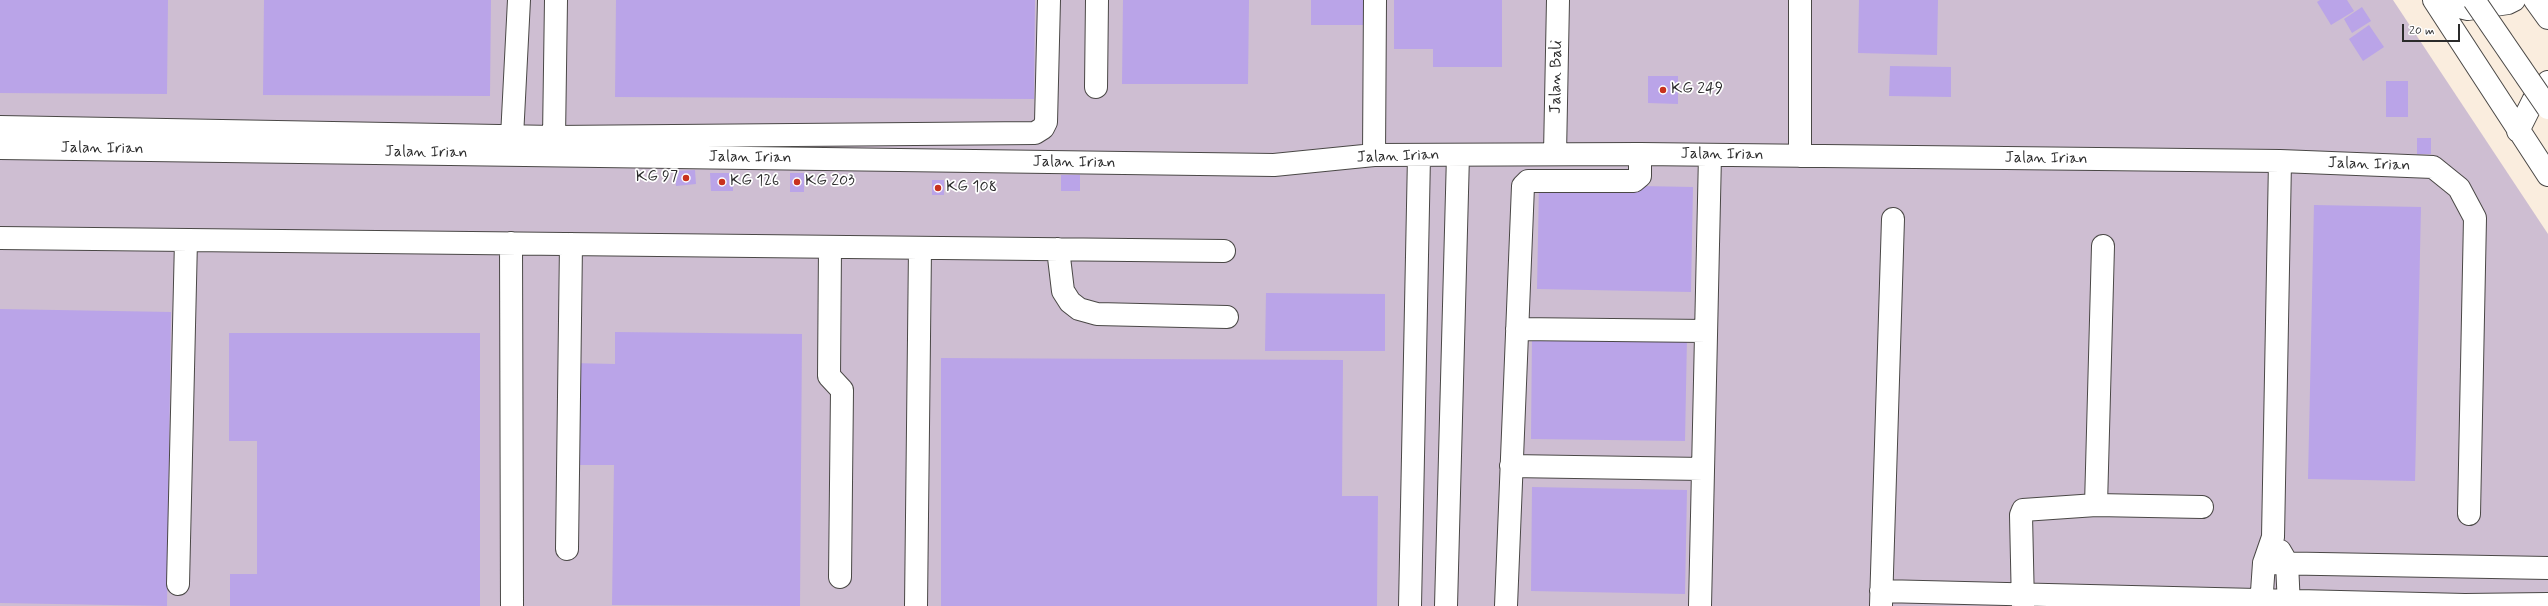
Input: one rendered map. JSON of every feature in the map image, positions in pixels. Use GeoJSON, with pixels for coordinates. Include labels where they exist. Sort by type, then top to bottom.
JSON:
{"type":"FeatureCollection","features":[{"type":"Feature","properties":{"kind":"main road"},"geometry":{"type":"LineString","coordinates":[[512,137],[519,0]]}},
{"type":"Feature","properties":{"kind":"main road"},"geometry":{"type":"LineString","coordinates":[[554,137],[556,0]]}},
{"type":"Feature","properties":{"kind":"main road"},"geometry":{"type":"LineString","coordinates":[[0,127],[512,137],[1036,133],[1043,128],[1046,122],[1049,0]]}},
{"type":"Feature","properties":{"kind":"main road"},"geometry":{"type":"LineString","coordinates":[[1096,86],[1097,0]]}},
{"type":"Feature","properties":{"kind":"main road"},"geometry":{"type":"LineString","coordinates":[[1374,155],[1375,0]]}},
{"type":"Feature","properties":{"kind":"main road","name":"Jalan Bali"},"geometry":{"type":"LineString","coordinates":[[1555,154],[1558,0]]}},
{"type":"Feature","properties":{"kind":"main road"},"geometry":{"type":"LineString","coordinates":[[1800,0],[1800,156]]}},
{"type":"Feature","properties":{"kind":"main road"},"geometry":{"type":"LineString","coordinates":[[2434,0],[2468,9],[2508,3],[2514,0]]}},
{"type":"Feature","properties":{"kind":"main road"},"geometry":{"type":"LineString","coordinates":[[2434,0],[2548,175]]}},
{"type":"Feature","properties":{"kind":"main road"},"geometry":{"type":"LineString","coordinates":[[2474,0],[2548,108]]}},
{"type":"Feature","properties":{"kind":"main road"},"geometry":{"type":"LineString","coordinates":[[2535,0],[2548,18]]}},
{"type":"Feature","properties":{"kind":"main road"},"geometry":{"type":"LineString","coordinates":[[2518,131],[2533,101],[2548,82]]}},
{"type":"Feature","properties":{"kind":"main road","name":"Jalan Irian"},"geometry":{"type":"LineString","coordinates":[[0,148],[1274,165],[1374,155],[1640,154],[2280,162],[2432,167],[2459,188],[2475,218],[2469,514]]}},
{"type":"Feature","properties":{"kind":"main road"},"geometry":{"type":"LineString","coordinates":[[1506,606],[1523,186],[1528,181],[1634,181],[1640,176],[1640,154]]}},
{"type":"Feature","properties":{"kind":"main road"},"geometry":{"type":"LineString","coordinates":[[1446,606],[1458,155]]}},
{"type":"Feature","properties":{"kind":"main road"},"geometry":{"type":"LineString","coordinates":[[1700,606],[1710,155]]}},
{"type":"Feature","properties":{"kind":"main road"},"geometry":{"type":"LineString","coordinates":[[1410,606],[1419,156]]}},
{"type":"Feature","properties":{"kind":"main road"},"geometry":{"type":"LineString","coordinates":[[2261,603],[2264,563],[2272,537],[2280,162]]}},
{"type":"Feature","properties":{"kind":"main road"},"geometry":{"type":"LineString","coordinates":[[1893,220],[1881,599],[2289,604],[2548,604]]}},
{"type":"Feature","properties":{"kind":"main road"},"geometry":{"type":"LineString","coordinates":[[0,238],[830,248],[1224,250]]}},
{"type":"Feature","properties":{"kind":"main road"},"geometry":{"type":"LineString","coordinates":[[178,584],[186,240]]}},
{"type":"Feature","properties":{"kind":"main road"},"geometry":{"type":"LineString","coordinates":[[511,244],[512,606]]}},
{"type":"Feature","properties":{"kind":"main road"},"geometry":{"type":"LineString","coordinates":[[567,549],[570,244]]}},
{"type":"Feature","properties":{"kind":"main road"},"geometry":{"type":"LineString","coordinates":[[2096,505],[2103,246]]}},
{"type":"Feature","properties":{"kind":"main road"},"geometry":{"type":"LineString","coordinates":[[830,248],[829,376],[842,390],[840,577]]}},
{"type":"Feature","properties":{"kind":"main road"},"geometry":{"type":"LineString","coordinates":[[916,606],[920,248]]}},
{"type":"Feature","properties":{"kind":"main road"},"geometry":{"type":"LineString","coordinates":[[1058,249],[1063,291],[1070,302],[1079,309],[1097,314],[1227,318]]}},
{"type":"Feature","properties":{"kind":"main road"},"geometry":{"type":"LineString","coordinates":[[1517,329],[1706,331]]}},
{"type":"Feature","properties":{"kind":"main road"},"geometry":{"type":"LineString","coordinates":[[1511,466],[1703,469]]}},
{"type":"Feature","properties":{"kind":"main road"},"geometry":{"type":"LineString","coordinates":[[2024,601],[2022,512],[2096,505],[2202,507]]}},
{"type":"Feature","properties":{"kind":"main road"},"geometry":{"type":"LineString","coordinates":[[2272,537],[2287,563],[2289,604]]}},
{"type":"Feature","properties":{"kind":"main road"},"geometry":{"type":"LineString","coordinates":[[2264,563],[2548,568]]}},
{"type":"Feature","properties":{"kind":"shaded area"},"geometry":{"type":"Polygon","coordinates":[[[0,0],[2393,0],[2548,234],[2548,606],[0,606],[0,0]]]}},
{"type":"Feature","properties":{"kind":"building"},"geometry":{"type":"Polygon","coordinates":[[[0,0],[168,0],[167,94],[0,93],[0,0]]]}},
{"type":"Feature","properties":{"kind":"building"},"geometry":{"type":"Polygon","coordinates":[[[264,0],[491,0],[490,96],[263,95],[264,0]]]}},
{"type":"Feature","properties":{"kind":"building"},"geometry":{"type":"Polygon","coordinates":[[[616,0],[1035,0],[1034,99],[615,97],[616,0]]]}},
{"type":"Feature","properties":{"kind":"building"},"geometry":{"type":"Polygon","coordinates":[[[1123,0],[1249,0],[1248,84],[1122,84],[1123,0]]]}},
{"type":"Feature","properties":{"kind":"building"},"geometry":{"type":"Polygon","coordinates":[[[1311,0],[1366,0],[1366,25],[1311,25],[1311,0]]]}},
{"type":"Feature","properties":{"kind":"building"},"geometry":{"type":"Polygon","coordinates":[[[1394,0],[1502,0],[1502,67],[1433,67],[1433,49],[1394,49],[1394,0]]]}},
{"type":"Feature","properties":{"kind":"building"},"geometry":{"type":"Polygon","coordinates":[[[1859,0],[1938,0],[1937,55],[1858,53],[1859,0]]]}},
{"type":"Feature","properties":{"kind":"building"},"geometry":{"type":"Polygon","coordinates":[[[2320,0],[2347,0],[2354,11],[2331,25],[2317,2],[2320,0]]]}},
{"type":"Feature","properties":{"kind":"building"},"geometry":{"type":"Polygon","coordinates":[[[2362,7],[2371,21],[2352,33],[2344,19],[2362,7]]]}},
{"type":"Feature","properties":{"kind":"building"},"geometry":{"type":"Polygon","coordinates":[[[2369,25],[2384,47],[2363,61],[2349,39],[2369,25]]]}},
{"type":"Feature","properties":{"kind":"building"},"geometry":{"type":"Polygon","coordinates":[[[1890,66],[1951,67],[1951,97],[1889,96],[1890,66]]]}},
{"type":"Feature","properties":{"kind":"building","name":"KG 249"},"geometry":{"type":"Polygon","coordinates":[[[1648,76],[1678,76],[1678,104],[1648,103],[1648,76]]]}},
{"type":"Feature","properties":{"kind":"building"},"geometry":{"type":"Polygon","coordinates":[[[2386,81],[2408,81],[2408,117],[2386,117],[2386,81]]]}},
{"type":"Feature","properties":{"kind":"building"},"geometry":{"type":"Polygon","coordinates":[[[2417,138],[2431,138],[2431,154],[2417,154],[2417,138]]]}},
{"type":"Feature","properties":{"kind":"building","name":"KG 97"},"geometry":{"type":"Polygon","coordinates":[[[695,170],[696,184],[676,186],[675,171],[695,170]]]}},
{"type":"Feature","properties":{"kind":"building","name":"KG 126"},"geometry":{"type":"Polygon","coordinates":[[[710,173],[733,173],[733,191],[711,191],[710,173]]]}},
{"type":"Feature","properties":{"kind":"building","name":"KG 203"},"geometry":{"type":"Polygon","coordinates":[[[790,173],[804,173],[804,192],[790,192],[790,173]]]}},
{"type":"Feature","properties":{"kind":"building"},"geometry":{"type":"Polygon","coordinates":[[[1061,175],[1080,175],[1080,191],[1061,191],[1061,175]]]}},
{"type":"Feature","properties":{"kind":"building","name":"KG 108"},"geometry":{"type":"Polygon","coordinates":[[[932,180],[944,180],[944,195],[932,195],[932,180]]]}},
{"type":"Feature","properties":{"kind":"building"},"geometry":{"type":"Polygon","coordinates":[[[1539,184],[1693,187],[1691,292],[1537,289],[1539,184]]]}},
{"type":"Feature","properties":{"kind":"building"},"geometry":{"type":"Polygon","coordinates":[[[2314,205],[2421,207],[2415,481],[2308,479],[2314,205]]]}},
{"type":"Feature","properties":{"kind":"building"},"geometry":{"type":"Polygon","coordinates":[[[1266,293],[1385,294],[1385,351],[1265,351],[1266,293]]]}},
{"type":"Feature","properties":{"kind":"building"},"geometry":{"type":"Polygon","coordinates":[[[0,309],[171,312],[167,606],[0,603],[0,309]]]}},
{"type":"Feature","properties":{"kind":"building"},"geometry":{"type":"Polygon","coordinates":[[[615,332],[802,334],[800,606],[612,605],[614,465],[571,465],[572,363],[615,364],[615,332]]]}},
{"type":"Feature","properties":{"kind":"building"},"geometry":{"type":"Polygon","coordinates":[[[229,333],[480,333],[480,606],[230,606],[230,574],[257,574],[257,441],[229,441],[229,333]]]}},
{"type":"Feature","properties":{"kind":"building"},"geometry":{"type":"Polygon","coordinates":[[[1532,334],[1687,337],[1685,441],[1531,439],[1532,334]]]}},
{"type":"Feature","properties":{"kind":"building"},"geometry":{"type":"Polygon","coordinates":[[[941,358],[1343,360],[1342,496],[1378,496],[1377,606],[941,606],[941,358]]]}},
{"type":"Feature","properties":{"kind":"building"},"geometry":{"type":"Polygon","coordinates":[[[1532,487],[1687,490],[1685,594],[1531,591],[1532,487]]]}},
{"type":"Feature","properties":{"kind":"place","name":"KG 249"},"geometry":{"type":"Point","coordinates":[1663,90]}},
{"type":"Feature","properties":{"kind":"place","name":"KG 97"},"geometry":{"type":"Point","coordinates":[686,178]}},
{"type":"Feature","properties":{"kind":"place","name":"KG 126"},"geometry":{"type":"Point","coordinates":[722,182]}},
{"type":"Feature","properties":{"kind":"place","name":"KG 203"},"geometry":{"type":"Point","coordinates":[797,182]}},
{"type":"Feature","properties":{"kind":"place","name":"KG 108"},"geometry":{"type":"Point","coordinates":[938,188]}}]}
